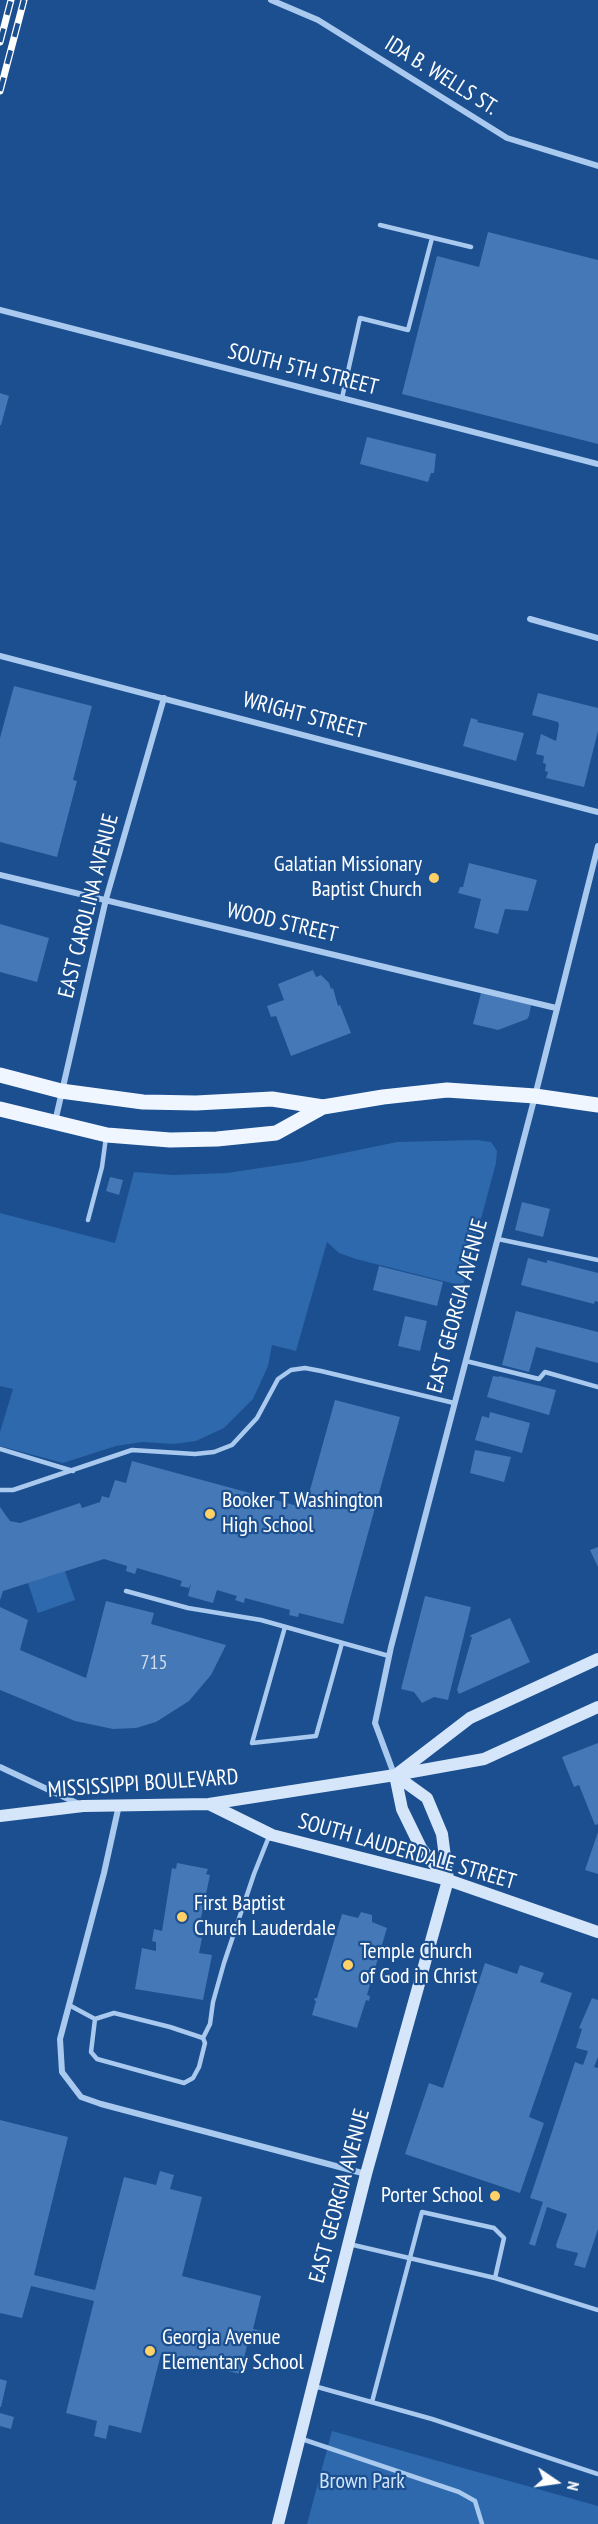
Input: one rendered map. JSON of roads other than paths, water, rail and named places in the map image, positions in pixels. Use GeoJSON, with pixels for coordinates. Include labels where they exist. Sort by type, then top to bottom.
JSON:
{"type":"FeatureCollection","features":[{"type":"Feature","properties":{"kind":"main road"},"geometry":{"type":"LineString","coordinates":[[0,1075],[62,1091],[143,1102],[196,1103],[272,1100],[323,1107],[447,1090],[536,1096],[598,1105]]}},
{"type":"Feature","properties":{"kind":"main road"},"geometry":{"type":"LineString","coordinates":[[0,1109],[107,1135],[170,1140],[218,1139],[276,1133],[323,1107]]}},
{"type":"Feature","properties":{"kind":"street","name":"IDA B. WELLS ST."},"geometry":{"type":"LineString","coordinates":[[271,0],[318,20],[507,138],[598,166]]}},
{"type":"Feature","properties":{"kind":"street","name":"SOUTH 5TH STREET"},"geometry":{"type":"LineString","coordinates":[[0,310],[598,464]]}},
{"type":"Feature","properties":{"kind":"street"},"geometry":{"type":"LineString","coordinates":[[530,619],[598,638]]}},
{"type":"Feature","properties":{"kind":"street","name":"WRIGHT STREET"},"geometry":{"type":"LineString","coordinates":[[0,656],[598,812]]}},
{"type":"Feature","properties":{"kind":"street","name":"EAST CAROLINA AVENUE"},"geometry":{"type":"LineString","coordinates":[[54,1123],[106,899],[164,698]]}},
{"type":"Feature","properties":{"kind":"street","name":"EAST GEORGIA AVENUE"},"geometry":{"type":"LineString","coordinates":[[448,1881],[421,1848],[402,1809],[395,1775],[375,1723],[389,1656],[536,1096],[598,846]]}},
{"type":"Feature","properties":{"kind":"street","name":"WOOD STREET"},"geometry":{"type":"LineString","coordinates":[[0,875],[556,1008]]}},
{"type":"Feature","properties":{"kind":"street","name":"MISSISSIPPI BOULEVARD"},"geometry":{"type":"LineString","coordinates":[[395,1775],[470,1718],[598,1659]]}},
{"type":"Feature","properties":{"kind":"street","name":"MISSISSIPPI BOULEVARD"},"geometry":{"type":"LineString","coordinates":[[0,1816],[83,1806],[209,1804],[484,1759],[598,1707]]}},
{"type":"Feature","properties":{"kind":"street"},"geometry":{"type":"LineString","coordinates":[[0,1767],[83,1806]]}},
{"type":"Feature","properties":{"kind":"street","name":"EAST GEORGIA AVENUE"},"geometry":{"type":"LineString","coordinates":[[278,2524],[366,2174],[448,1881],[442,1834],[427,1798],[395,1775]]}},
{"type":"Feature","properties":{"kind":"street","name":"SOUTH LAUDERDALE STREET"},"geometry":{"type":"LineString","coordinates":[[209,1804],[270,1834],[448,1881],[598,1932]]}},
{"type":"Feature","properties":{"kind":"street"},"geometry":{"type":"LineString","coordinates":[[119,1805],[104,1873],[60,2039],[62,2072],[81,2097],[101,2104],[366,2174]]}},
{"type":"Feature","properties":{"kind":"lane"},"geometry":{"type":"LineString","coordinates":[[380,225],[471,247]]}},
{"type":"Feature","properties":{"kind":"lane"},"geometry":{"type":"LineString","coordinates":[[342,398],[360,318],[408,330],[432,238]]}},
{"type":"Feature","properties":{"kind":"lane"},"geometry":{"type":"LineString","coordinates":[[88,1220],[102,1167],[107,1135]]}},
{"type":"Feature","properties":{"kind":"lane"},"geometry":{"type":"LineString","coordinates":[[498,1239],[598,1260]]}},
{"type":"Feature","properties":{"kind":"lane"},"geometry":{"type":"LineString","coordinates":[[466,1361],[538,1379],[545,1372],[598,1387]]}},
{"type":"Feature","properties":{"kind":"lane"},"geometry":{"type":"LineString","coordinates":[[0,1490],[13,1490],[132,1450],[195,1454],[214,1452],[232,1445],[257,1418],[278,1379],[291,1370],[304,1368],[321,1371],[454,1403]]}},
{"type":"Feature","properties":{"kind":"lane"},"geometry":{"type":"LineString","coordinates":[[0,1449],[73,1471]]}},
{"type":"Feature","properties":{"kind":"lane"},"geometry":{"type":"LineString","coordinates":[[126,1591],[188,1608],[261,1620],[389,1656]]}},
{"type":"Feature","properties":{"kind":"lane"},"geometry":{"type":"LineString","coordinates":[[285,1626],[252,1743],[316,1736],[342,1642]]}},
{"type":"Feature","properties":{"kind":"lane"},"geometry":{"type":"LineString","coordinates":[[95,2019],[91,2034],[91,2052],[97,2059],[184,2083],[193,2078],[199,2067],[205,2043],[203,2038],[210,2024],[213,2002],[224,1963],[270,1834]]}},
{"type":"Feature","properties":{"kind":"lane"},"geometry":{"type":"LineString","coordinates":[[69,2005],[95,2019],[114,2013],[170,2026],[203,2038]]}},
{"type":"Feature","properties":{"kind":"lane"},"geometry":{"type":"LineString","coordinates":[[372,2402],[422,2212],[494,2228],[504,2238],[495,2278]]}},
{"type":"Feature","properties":{"kind":"lane"},"geometry":{"type":"LineString","coordinates":[[349,2244],[495,2278],[598,2310]]}},
{"type":"Feature","properties":{"kind":"lane"},"geometry":{"type":"LineString","coordinates":[[314,2386],[372,2402],[598,2474]]}},
{"type":"Feature","properties":{"kind":"lane"},"geometry":{"type":"LineString","coordinates":[[300,2438],[459,2492],[475,2501],[482,2524]]}},
{"type":"Feature","properties":{"kind":"railway"},"geometry":{"type":"LineString","coordinates":[[0,42],[11,0]]}},
{"type":"Feature","properties":{"kind":"railway"},"geometry":{"type":"LineString","coordinates":[[0,91],[24,0]]}},
{"type":"Feature","properties":{"kind":"place","name":"Galatian Missionary Baptist Church"},"geometry":{"type":"Point","coordinates":[434,878]}},
{"type":"Feature","properties":{"kind":"place","name":"Booker T Washington High School"},"geometry":{"type":"Point","coordinates":[210,1514]}},
{"type":"Feature","properties":{"kind":"place","name":"First Baptist Church Lauderdale"},"geometry":{"type":"Point","coordinates":[182,1917]}},
{"type":"Feature","properties":{"kind":"place","name":"Temple Church of God in Christ"},"geometry":{"type":"Point","coordinates":[348,1965]}},
{"type":"Feature","properties":{"kind":"place","name":"Porter School"},"geometry":{"type":"Point","coordinates":[495,2196]}},
{"type":"Feature","properties":{"kind":"place","name":"Georgia Avenue Elementary School"},"geometry":{"type":"Point","coordinates":[150,2351]}},
{"type":"Feature","properties":{"kind":"park label","name":"Brown Park"},"geometry":{"type":"Point","coordinates":[362,2482]}}]}
